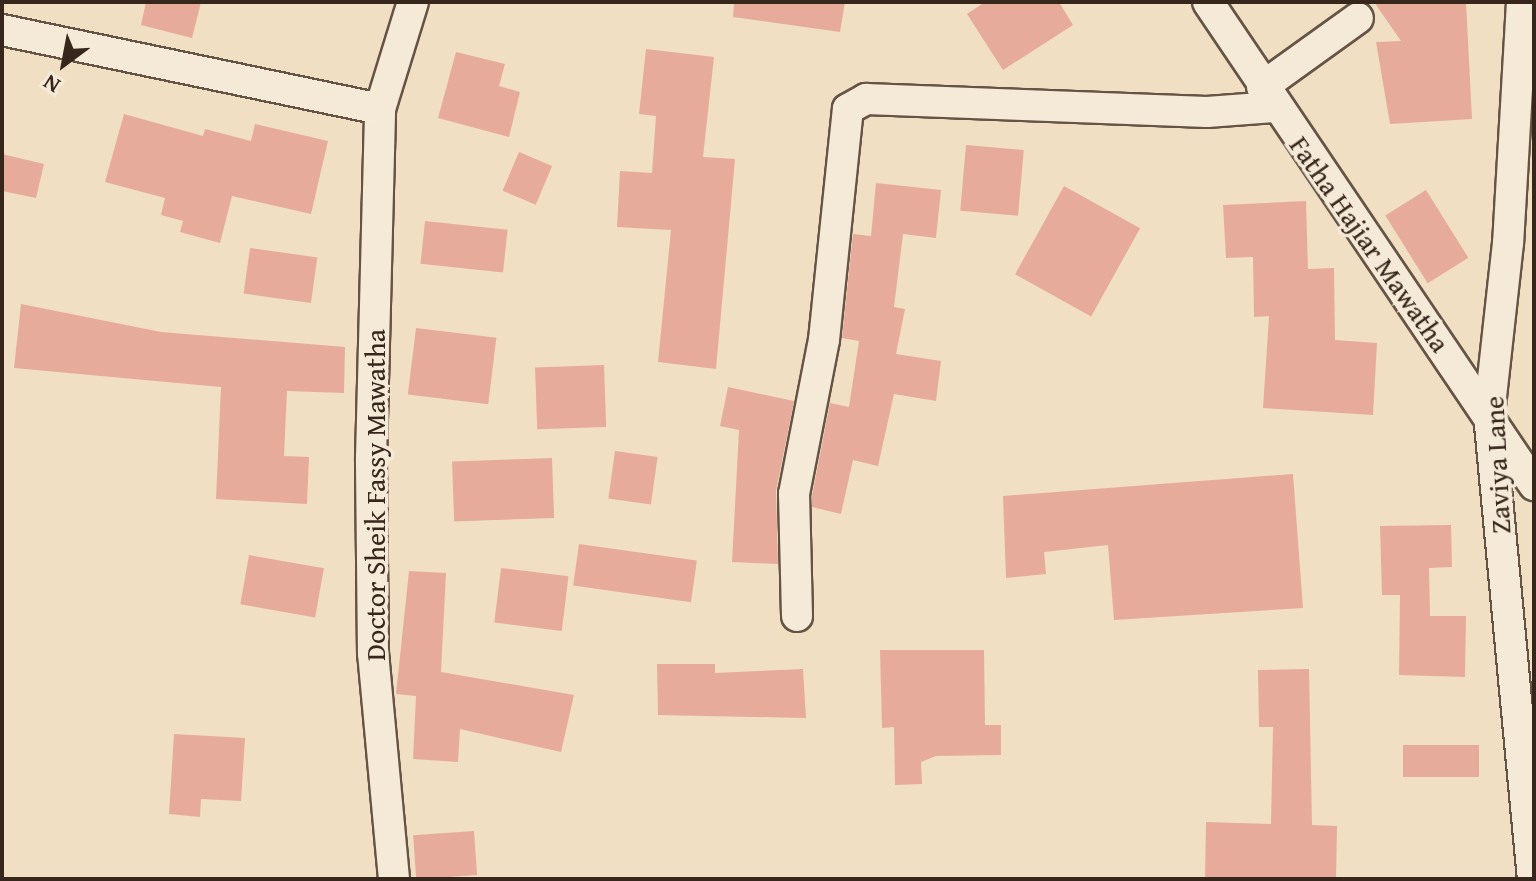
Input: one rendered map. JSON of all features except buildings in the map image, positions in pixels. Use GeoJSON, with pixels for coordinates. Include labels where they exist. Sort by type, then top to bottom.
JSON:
{"type":"FeatureCollection","features":[{"type":"Feature","properties":{"kind":"street","name":"Doctor Sheik Fassy Mawatha"},"geometry":{"type":"LineString","coordinates":[[394,879],[373,654],[380,109],[413,2]]}},
{"type":"Feature","properties":{"kind":"street","name":"Fatha Hajiar Mawatha"},"geometry":{"type":"LineString","coordinates":[[1208,2],[1268,97],[1489,414],[1534,485]]}},
{"type":"Feature","properties":{"kind":"street","name":"Zaviya Lane"},"geometry":{"type":"LineString","coordinates":[[1522,2],[1521,244],[1489,414],[1533,879]]}},
{"type":"Feature","properties":{"kind":"street"},"geometry":{"type":"LineString","coordinates":[[797,616],[794,494],[824,340],[848,109],[866,99],[1207,112],[1268,97],[1358,18]]}},
{"type":"Feature","properties":{"kind":"street"},"geometry":{"type":"LineString","coordinates":[[2,30],[380,109]]}}]}
